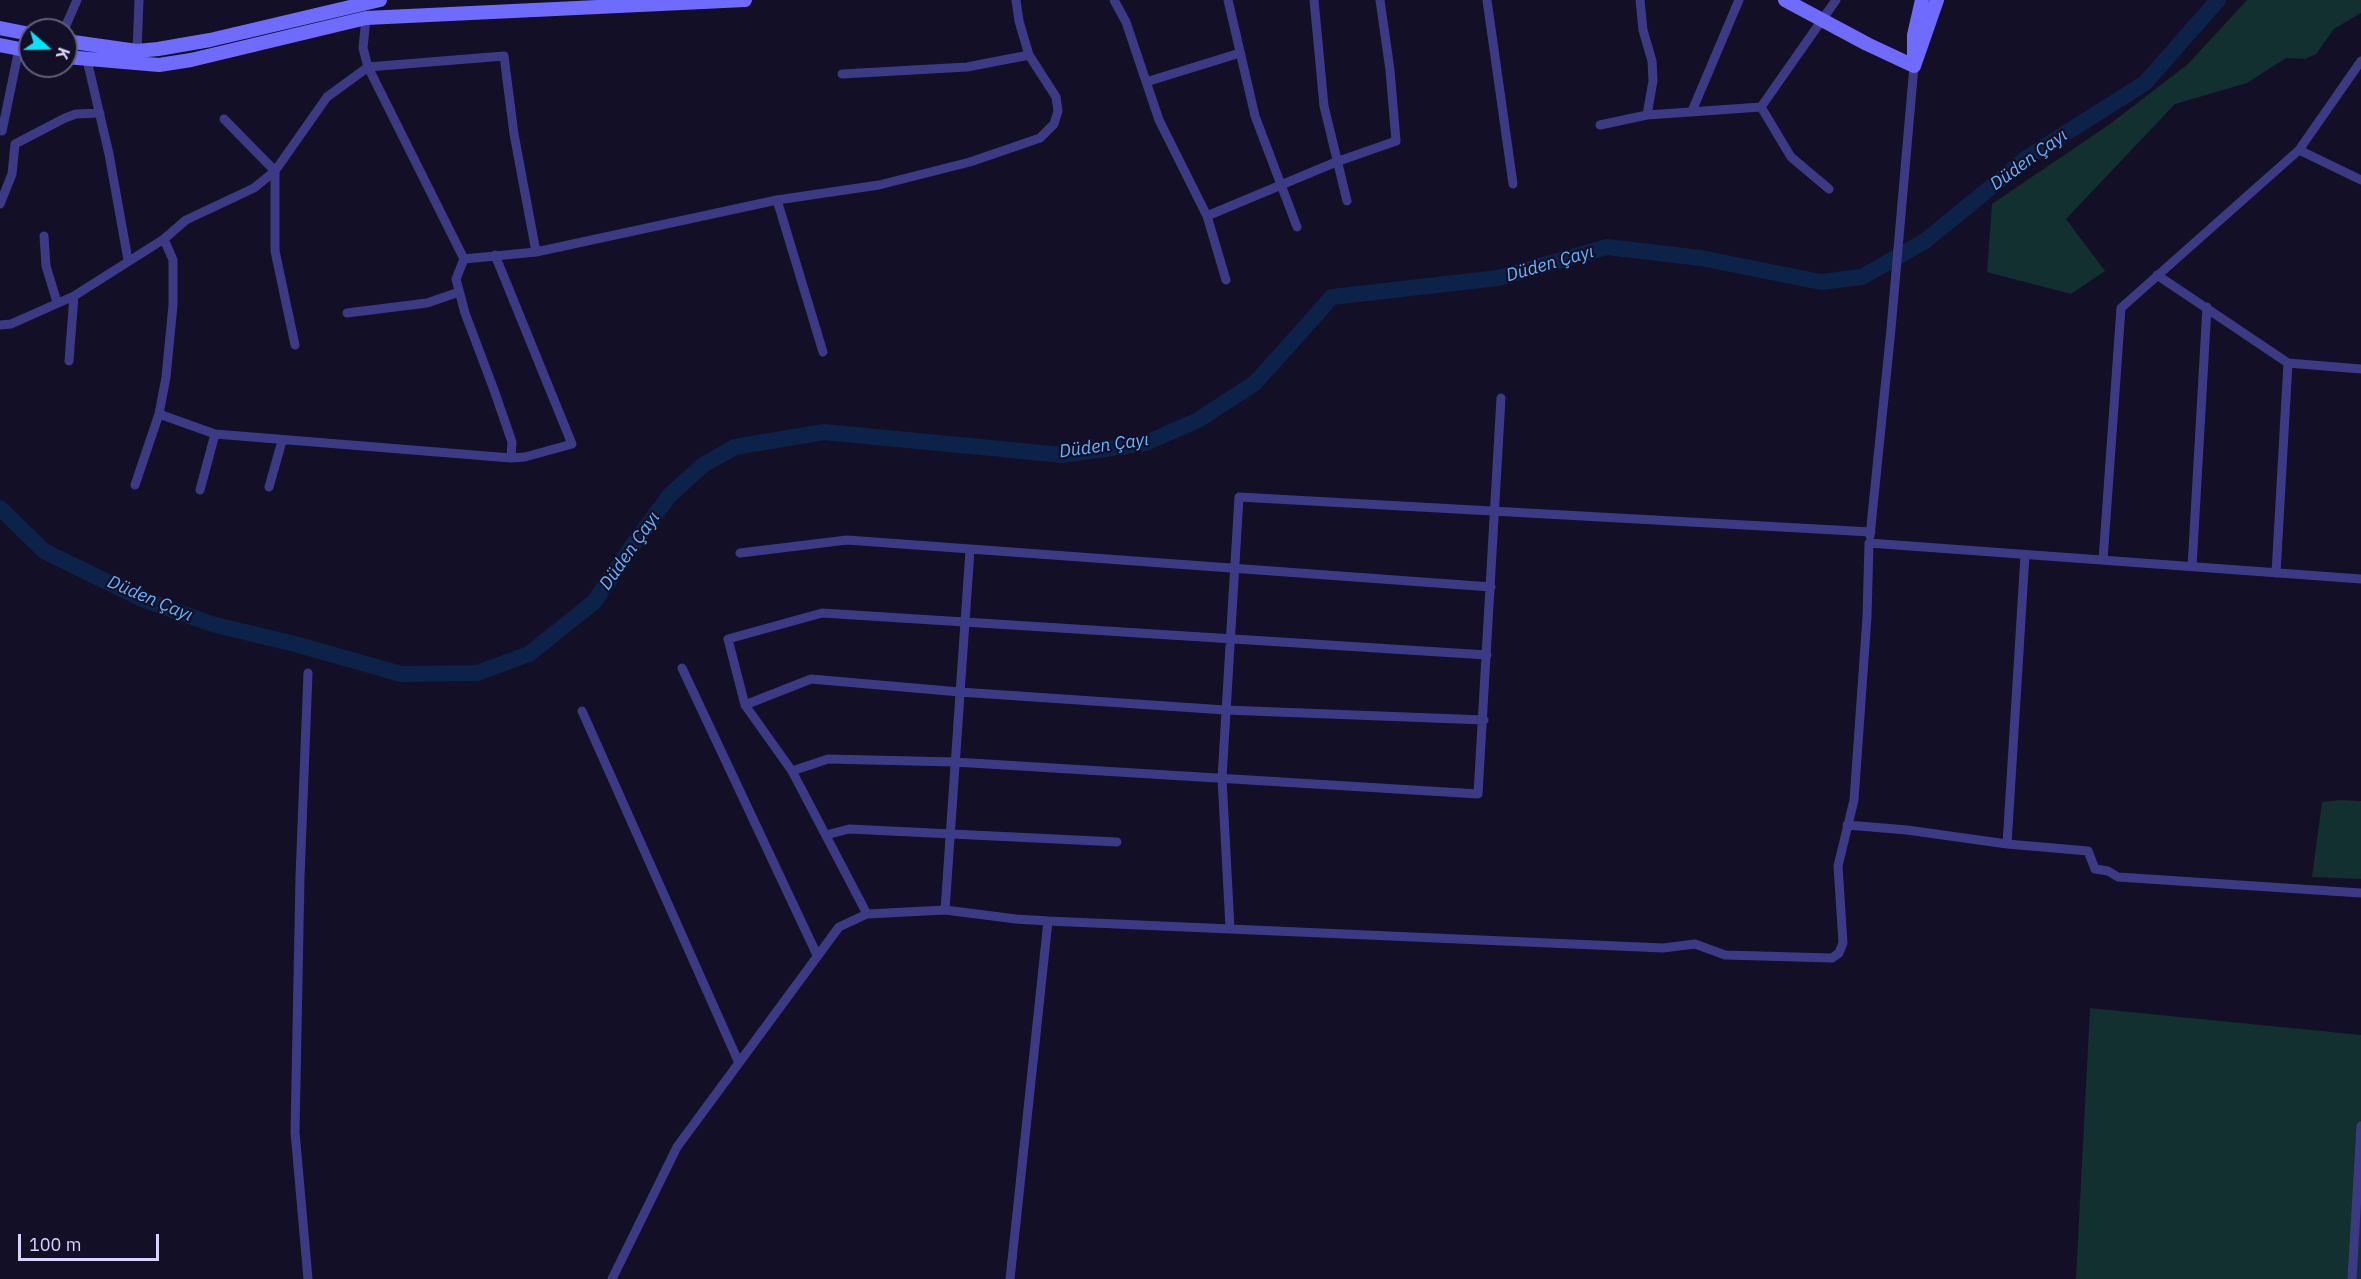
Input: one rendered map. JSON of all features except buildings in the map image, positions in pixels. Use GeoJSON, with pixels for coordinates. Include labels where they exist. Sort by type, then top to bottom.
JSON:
{"type":"FeatureCollection","features":[{"type":"Feature","properties":{"kind":"main road"},"geometry":{"type":"LineString","coordinates":[[78,43],[136,51],[158,50],[380,0]]}},
{"type":"Feature","properties":{"kind":"main road"},"geometry":{"type":"LineString","coordinates":[[78,59],[159,65],[191,60],[366,18],[746,0]]}},
{"type":"Feature","properties":{"kind":"main road"},"geometry":{"type":"LineString","coordinates":[[1785,0],[1867,45],[1914,66]]}},
{"type":"Feature","properties":{"kind":"main road"},"geometry":{"type":"LineString","coordinates":[[1914,66],[1914,35],[1922,0]]}},
{"type":"Feature","properties":{"kind":"main road"},"geometry":{"type":"LineString","coordinates":[[1914,66],[1937,0]]}},
{"type":"Feature","properties":{"kind":"main road"},"geometry":{"type":"LineString","coordinates":[[364,2],[366,18]]}},
{"type":"Feature","properties":{"kind":"main road"},"geometry":{"type":"LineString","coordinates":[[0,28],[18,32]]}},
{"type":"Feature","properties":{"kind":"main road"},"geometry":{"type":"LineString","coordinates":[[0,45],[18,49]]}},
{"type":"Feature","properties":{"kind":"street"},"geometry":{"type":"LineString","coordinates":[[69,18],[77,0]]}},
{"type":"Feature","properties":{"kind":"street"},"geometry":{"type":"LineString","coordinates":[[136,51],[139,0]]}},
{"type":"Feature","properties":{"kind":"street"},"geometry":{"type":"LineString","coordinates":[[464,259],[536,252],[777,200],[879,185],[970,162],[1040,138],[1054,123],[1058,111],[1056,97],[1029,55],[1019,21],[1016,0]]}},
{"type":"Feature","properties":{"kind":"street"},"geometry":{"type":"LineString","coordinates":[[1114,0],[1126,22],[1159,120],[1207,216],[1226,280]]}},
{"type":"Feature","properties":{"kind":"street"},"geometry":{"type":"LineString","coordinates":[[1228,0],[1255,116],[1297,227]]}},
{"type":"Feature","properties":{"kind":"street"},"geometry":{"type":"LineString","coordinates":[[1314,0],[1324,106],[1347,201]]}},
{"type":"Feature","properties":{"kind":"street"},"geometry":{"type":"LineString","coordinates":[[1207,216],[1336,162],[1396,141],[1390,70],[1380,0]]}},
{"type":"Feature","properties":{"kind":"street"},"geometry":{"type":"LineString","coordinates":[[1487,0],[1513,184]]}},
{"type":"Feature","properties":{"kind":"street"},"geometry":{"type":"LineString","coordinates":[[1640,0],[1643,30],[1652,61],[1653,81],[1647,115]]}},
{"type":"Feature","properties":{"kind":"street"},"geometry":{"type":"LineString","coordinates":[[1692,111],[1739,0]]}},
{"type":"Feature","properties":{"kind":"street"},"geometry":{"type":"LineString","coordinates":[[1761,107],[1836,0]]}},
{"type":"Feature","properties":{"kind":"street"},"geometry":{"type":"LineString","coordinates":[[366,18],[363,48],[368,67],[464,259],[456,279],[459,292],[512,442],[511,458]]}},
{"type":"Feature","properties":{"kind":"street"},"geometry":{"type":"LineString","coordinates":[[1146,82],[1239,53]]}},
{"type":"Feature","properties":{"kind":"street"},"geometry":{"type":"LineString","coordinates":[[842,74],[967,66],[1029,55]]}},
{"type":"Feature","properties":{"kind":"street"},"geometry":{"type":"LineString","coordinates":[[0,325],[11,324],[74,296],[106,278],[128,260],[164,239],[186,220],[254,188],[275,171],[327,97],[368,67],[504,56],[514,135],[536,252]]}},
{"type":"Feature","properties":{"kind":"street"},"geometry":{"type":"LineString","coordinates":[[87,60],[109,154],[128,260]]}},
{"type":"Feature","properties":{"kind":"street"},"geometry":{"type":"LineString","coordinates":[[2103,560],[2121,308],[2300,150],[2361,61]]}},
{"type":"Feature","properties":{"kind":"street"},"geometry":{"type":"LineString","coordinates":[[612,1279],[677,1147],[839,927],[867,914],[945,910],[1048,921],[1663,948],[1695,944],[1725,955],[1832,958],[1839,953],[1843,943],[1838,866],[1854,801],[1867,616],[1869,543],[1914,66]]}},
{"type":"Feature","properties":{"kind":"street"},"geometry":{"type":"LineString","coordinates":[[2,131],[18,75]]}},
{"type":"Feature","properties":{"kind":"street"},"geometry":{"type":"LineString","coordinates":[[1600,125],[1647,115],[1761,107]]}},
{"type":"Feature","properties":{"kind":"street"},"geometry":{"type":"LineString","coordinates":[[1761,107],[1791,157],[1829,189]]}},
{"type":"Feature","properties":{"kind":"street"},"geometry":{"type":"LineString","coordinates":[[0,204],[12,174],[15,144],[65,118],[76,114],[99,113]]}},
{"type":"Feature","properties":{"kind":"street"},"geometry":{"type":"LineString","coordinates":[[224,119],[275,171],[275,251],[295,345]]}},
{"type":"Feature","properties":{"kind":"street"},"geometry":{"type":"LineString","coordinates":[[2300,150],[2361,180]]}},
{"type":"Feature","properties":{"kind":"street"},"geometry":{"type":"LineString","coordinates":[[777,200],[823,352]]}},
{"type":"Feature","properties":{"kind":"street"},"geometry":{"type":"LineString","coordinates":[[44,236],[46,266],[57,302]]}},
{"type":"Feature","properties":{"kind":"street"},"geometry":{"type":"LineString","coordinates":[[135,485],[159,414],[166,376],[173,305],[173,260],[164,239]]}},
{"type":"Feature","properties":{"kind":"street"},"geometry":{"type":"LineString","coordinates":[[159,414],[215,434],[511,458],[525,457],[572,444],[495,255]]}},
{"type":"Feature","properties":{"kind":"street"},"geometry":{"type":"LineString","coordinates":[[2157,275],[2288,363],[2361,369]]}},
{"type":"Feature","properties":{"kind":"street"},"geometry":{"type":"LineString","coordinates":[[347,313],[427,303],[459,292]]}},
{"type":"Feature","properties":{"kind":"street"},"geometry":{"type":"LineString","coordinates":[[69,361],[74,296]]}},
{"type":"Feature","properties":{"kind":"street"},"geometry":{"type":"LineString","coordinates":[[2192,567],[2207,307]]}},
{"type":"Feature","properties":{"kind":"street"},"geometry":{"type":"LineString","coordinates":[[2276,573],[2288,363]]}},
{"type":"Feature","properties":{"kind":"street"},"geometry":{"type":"LineString","coordinates":[[792,771],[828,759],[955,762],[1478,794],[1501,398]]}},
{"type":"Feature","properties":{"kind":"street"},"geometry":{"type":"LineString","coordinates":[[200,490],[215,434]]}},
{"type":"Feature","properties":{"kind":"street"},"geometry":{"type":"LineString","coordinates":[[269,487],[282,441]]}},
{"type":"Feature","properties":{"kind":"street"},"geometry":{"type":"LineString","coordinates":[[1230,928],[1222,778],[1239,498],[1871,532]]}},
{"type":"Feature","properties":{"kind":"street"},"geometry":{"type":"LineString","coordinates":[[740,553],[848,540],[1491,587]]}},
{"type":"Feature","properties":{"kind":"street"},"geometry":{"type":"LineString","coordinates":[[1869,543],[2361,579]]}},
{"type":"Feature","properties":{"kind":"street"},"geometry":{"type":"LineString","coordinates":[[945,910],[970,550]]}},
{"type":"Feature","properties":{"kind":"street"},"geometry":{"type":"LineString","coordinates":[[2007,844],[2025,555]]}},
{"type":"Feature","properties":{"kind":"street"},"geometry":{"type":"LineString","coordinates":[[867,914],[792,771],[746,705],[728,639],[822,614],[1487,655]]}},
{"type":"Feature","properties":{"kind":"street"},"geometry":{"type":"LineString","coordinates":[[682,668],[817,955]]}},
{"type":"Feature","properties":{"kind":"street"},"geometry":{"type":"LineString","coordinates":[[308,673],[300,877],[295,1132],[308,1279]]}},
{"type":"Feature","properties":{"kind":"street"},"geometry":{"type":"LineString","coordinates":[[746,705],[811,679],[960,692],[1226,710],[1484,720]]}},
{"type":"Feature","properties":{"kind":"street"},"geometry":{"type":"LineString","coordinates":[[582,711],[739,1063]]}},
{"type":"Feature","properties":{"kind":"street"},"geometry":{"type":"LineString","coordinates":[[1847,825],[1907,830],[2007,844],[2088,850],[2095,868],[2118,877],[2361,893]]}},
{"type":"Feature","properties":{"kind":"street"},"geometry":{"type":"LineString","coordinates":[[826,835],[849,829],[1117,842]]}},
{"type":"Feature","properties":{"kind":"street"},"geometry":{"type":"LineString","coordinates":[[1010,1279],[1048,921]]}},
{"type":"Feature","properties":{"kind":"street"},"geometry":{"type":"LineString","coordinates":[[2352,1279],[2361,1126]]}},
{"type":"Feature","properties":{"kind":"green space"},"geometry":{"type":"Polygon","coordinates":[[[2247,0],[2361,0],[2361,13],[2334,29],[2316,54],[2305,59],[2286,58],[2247,83],[2175,104],[2066,219],[2105,271],[2071,294],[1987,272],[1992,204],[2110,124],[2188,64],[2247,0]]]}},
{"type":"Feature","properties":{"kind":"green space"},"geometry":{"type":"Polygon","coordinates":[[[2361,801],[2361,879],[2312,877],[2322,802],[2361,801]]]}},
{"type":"Feature","properties":{"kind":"green space"},"geometry":{"type":"Polygon","coordinates":[[[2090,1008],[2361,1035],[2361,1279],[2076,1279],[2090,1008]]]}},
{"type":"Feature","properties":{"kind":"waterway","name":"Düden Çayı"},"geometry":{"type":"LineString","coordinates":[[0,508],[44,551],[142,599],[212,624],[295,644],[401,674],[477,673],[529,654],[594,602],[670,495],[703,465],[735,447],[824,432],[1063,455],[1146,443],[1198,420],[1255,383],[1332,297],[1498,278],[1607,247],[1701,258],[1821,282],[1862,277],[1925,241],[2028,157],[2145,83],[2218,0]]}}]}
